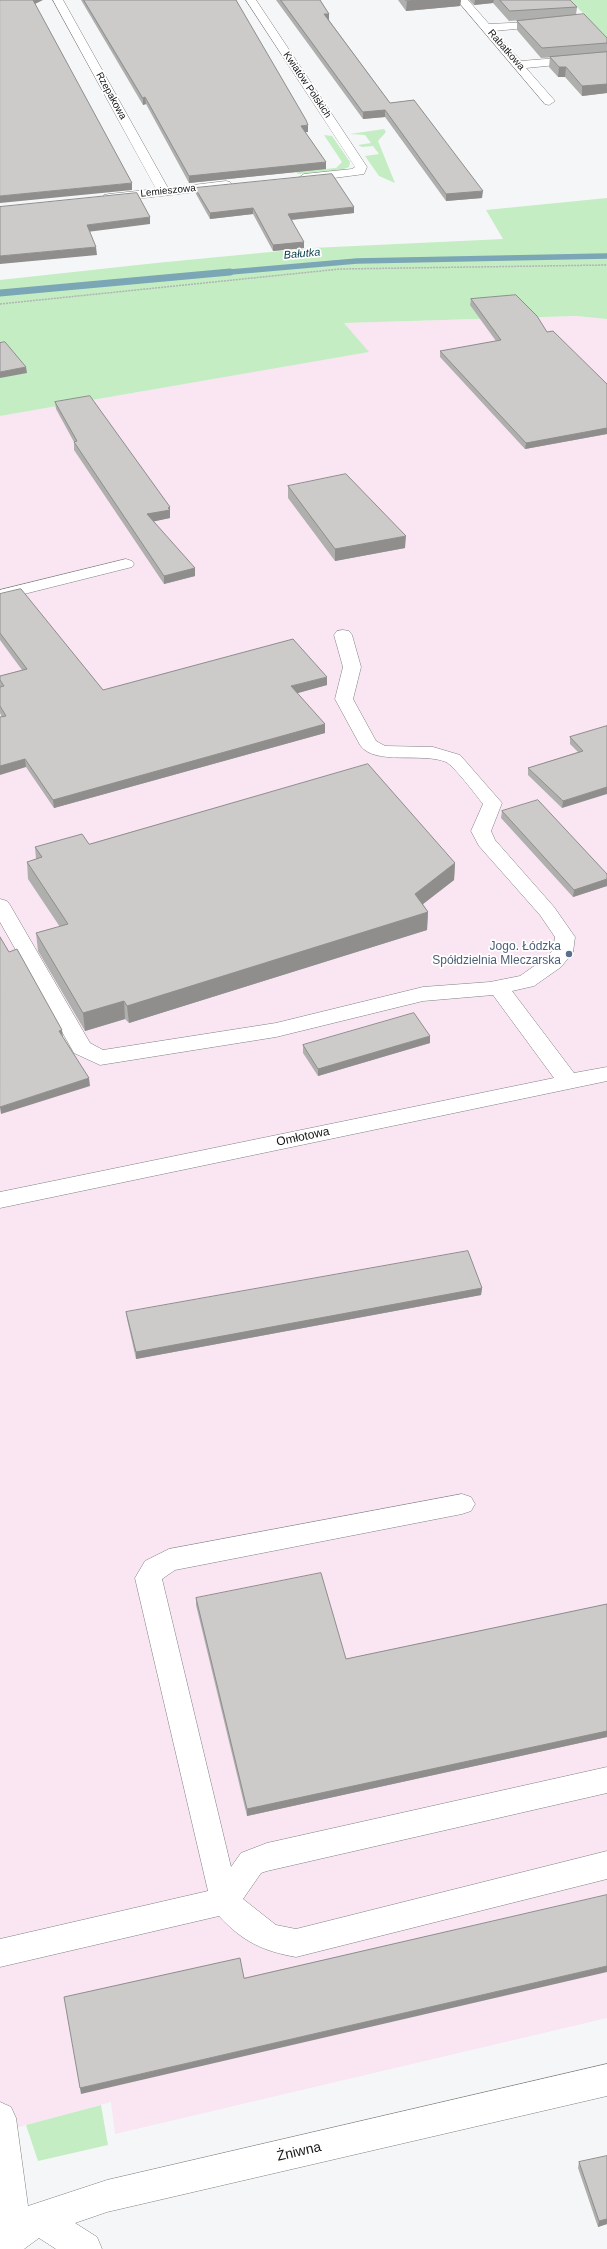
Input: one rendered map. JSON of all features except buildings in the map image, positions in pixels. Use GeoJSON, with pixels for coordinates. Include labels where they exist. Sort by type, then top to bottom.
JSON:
{"type":"FeatureCollection","features":[{"type":"Feature","properties":{"kind":"street","name":"Rzepakowa"},"geometry":{"type":"LineString","coordinates":[[58,0],[164,192]]}},
{"type":"Feature","properties":{"kind":"street","name":"Kwiatów Polskich"},"geometry":{"type":"LineString","coordinates":[[250,0],[361,167],[360,171],[291,179]]}},
{"type":"Feature","properties":{"kind":"street","name":"Rabatkowa"},"geometry":{"type":"LineString","coordinates":[[462,0],[549,101]]}},
{"type":"Feature","properties":{"kind":"street"},"geometry":{"type":"LineString","coordinates":[[486,28],[556,22]]}},
{"type":"Feature","properties":{"kind":"street"},"geometry":{"type":"LineString","coordinates":[[518,65],[607,57]]}},
{"type":"Feature","properties":{"kind":"street","name":"Lemieszowa"},"geometry":{"type":"LineString","coordinates":[[95,199],[238,184]]}},
{"type":"Feature","properties":{"kind":"street"},"geometry":{"type":"LineString","coordinates":[[0,595],[126,564]]}},
{"type":"Feature","properties":{"kind":"street"},"geometry":{"type":"LineString","coordinates":[[0,905],[82,1048],[100,1058],[268,1032],[423,994],[497,987],[527,980],[554,962],[563,952],[565,937],[547,911],[486,842],[481,831],[493,803],[454,759],[433,752],[382,751],[369,745],[344,699],[352,667],[344,635]]}},
{"type":"Feature","properties":{"kind":"street"},"geometry":{"type":"LineString","coordinates":[[497,987],[524,1020],[569,1082]]}},
{"type":"Feature","properties":{"kind":"street","name":"Omłotowa"},"geometry":{"type":"LineString","coordinates":[[0,1200],[607,1074]]}},
{"type":"Feature","properties":{"kind":"street"},"geometry":{"type":"LineString","coordinates":[[462,1504],[169,1560],[154,1569],[148,1578],[225,1901],[239,1916],[270,1938],[296,1943],[607,1865]]}},
{"type":"Feature","properties":{"kind":"street"},"geometry":{"type":"LineString","coordinates":[[0,1953],[225,1901],[251,1863],[267,1857],[607,1780]]}},
{"type":"Feature","properties":{"kind":"street","name":"Żniwna"},"geometry":{"type":"LineString","coordinates":[[18,2232],[107,2196],[607,2080]]}},
{"type":"Feature","properties":{"kind":"street"},"geometry":{"type":"LineString","coordinates":[[0,2118],[18,2232],[85,2249]]}},
{"type":"Feature","properties":{"kind":"path"},"geometry":{"type":"LineString","coordinates":[[0,304],[340,269],[607,265]]}},
{"type":"Feature","properties":{"kind":"shaded area"},"geometry":{"type":"Polygon","coordinates":[[[576,316],[607,319],[607,2018],[115,2134],[111,2102],[0,2132],[0,416],[368,352],[344,323],[576,316]]]}},
{"type":"Feature","properties":{"kind":"green space"},"geometry":{"type":"Polygon","coordinates":[[[570,0],[607,0],[607,38],[570,0]]]}},
{"type":"Feature","properties":{"kind":"green space"},"geometry":{"type":"Polygon","coordinates":[[[384,129],[386,132],[378,141],[395,183],[379,176],[365,156],[379,154],[373,146],[362,147],[358,145],[371,143],[365,135],[350,134],[384,129]]]}},
{"type":"Feature","properties":{"kind":"green space"},"geometry":{"type":"Polygon","coordinates":[[[324,135],[332,136],[350,162],[349,167],[339,171],[298,174],[296,172],[336,168],[342,162],[324,135]]]}},
{"type":"Feature","properties":{"kind":"green space"},"geometry":{"type":"Polygon","coordinates":[[[607,198],[607,319],[576,316],[344,323],[369,352],[0,416],[0,280],[312,248],[503,239],[486,210],[607,198]]]}},
{"type":"Feature","properties":{"kind":"green space"},"geometry":{"type":"Polygon","coordinates":[[[101,2105],[108,2145],[38,2161],[26,2125],[101,2105]]]}},
{"type":"Feature","properties":{"kind":"waterway","name":"Bałutka"},"geometry":{"type":"LineString","coordinates":[[220,273],[357,261],[607,256]]}},
{"type":"Feature","properties":{"kind":"waterway","name":"Bałutka"},"geometry":{"type":"LineString","coordinates":[[220,273],[230,272]]}},
{"type":"Feature","properties":{"kind":"waterway","name":"Bałutka"},"geometry":{"type":"LineString","coordinates":[[0,293],[220,273]]}},
{"type":"Feature","properties":{"kind":"place","name":"Jogo. Łódzka Spółdzielnia Mleczarska"},"geometry":{"type":"Point","coordinates":[569,954]}}]}
